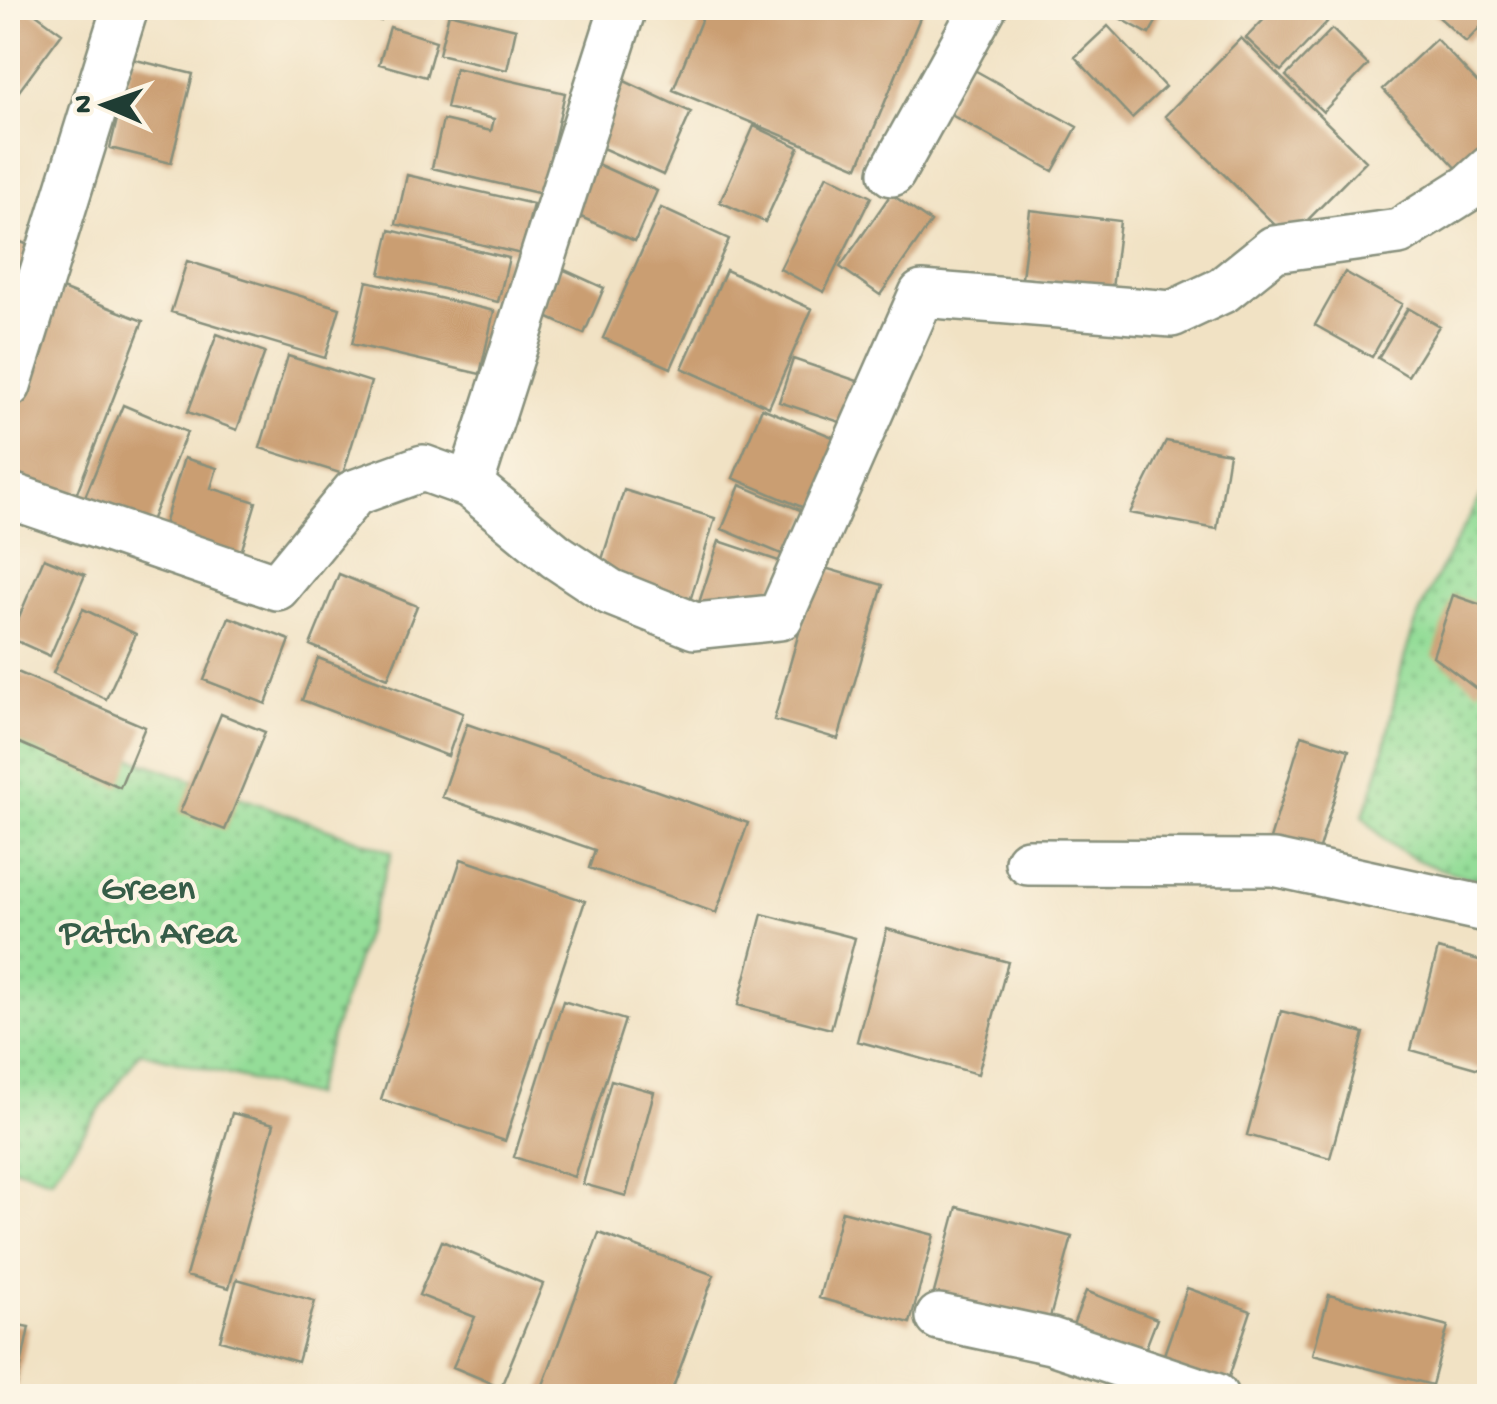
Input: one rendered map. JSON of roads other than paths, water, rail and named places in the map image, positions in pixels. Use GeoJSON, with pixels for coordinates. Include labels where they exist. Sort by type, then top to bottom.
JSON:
{"type":"FeatureCollection","features":[{"type":"Feature","properties":{"kind":"street"},"geometry":{"type":"LineString","coordinates":[[8,385],[125,8]]}},
{"type":"Feature","properties":{"kind":"street"},"geometry":{"type":"LineString","coordinates":[[470,485],[623,8]]}},
{"type":"Feature","properties":{"kind":"street"},"geometry":{"type":"LineString","coordinates":[[892,173],[983,8]]}},
{"type":"Feature","properties":{"kind":"street"},"geometry":{"type":"LineString","coordinates":[[8,495],[277,586],[354,493],[423,468],[470,485],[556,556],[610,592],[695,626],[780,617],[922,294],[1172,314],[1224,290],[1274,249],[1399,232],[1470,187],[1490,169]]}},
{"type":"Feature","properties":{"kind":"street"},"geometry":{"type":"LineString","coordinates":[[1028,862],[1274,863],[1490,910]]}},
{"type":"Feature","properties":{"kind":"street"},"geometry":{"type":"LineString","coordinates":[[939,1317],[1051,1341],[1215,1396]]}},
{"type":"Feature","properties":{"kind":"park label","name":"Green Patch Area"},"geometry":{"type":"Point","coordinates":[148,913]}}]}
